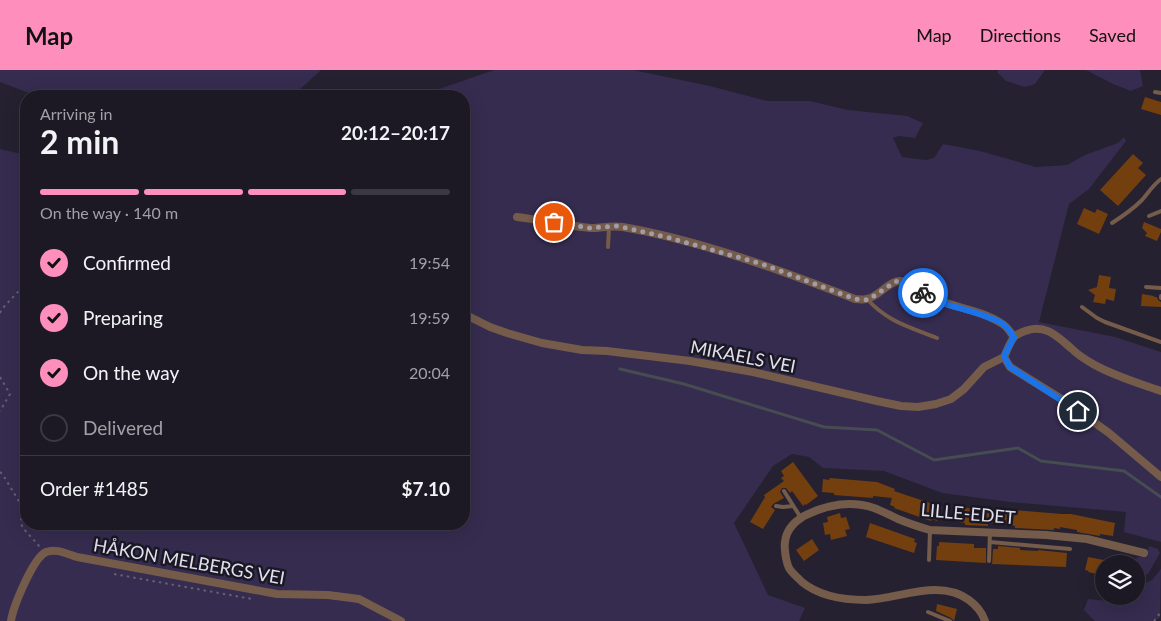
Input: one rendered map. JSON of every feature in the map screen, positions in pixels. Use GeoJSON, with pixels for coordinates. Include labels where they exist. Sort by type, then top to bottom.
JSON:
{"type":"FeatureCollection","features":[{"type":"Feature","properties":{"kind":"street"},"geometry":{"type":"LineString","coordinates":[[517,217],[590,228],[624,227],[670,238],[716,250],[793,275],[855,299],[868,300],[901,280],[910,283],[929,297],[948,305],[980,313],[1002,323],[1014,337]]}},
{"type":"Feature","properties":{"kind":"street","name":"MIKAELS VEI"},"geometry":{"type":"LineString","coordinates":[[470,317],[490,327],[542,343],[575,349],[690,361],[753,372],[901,406],[918,407],[936,404],[951,398],[964,389],[984,367],[1004,356]]}},
{"type":"Feature","properties":{"kind":"street"},"geometry":{"type":"LineString","coordinates":[[1161,391],[1094,365],[1059,337],[1045,329],[1029,330],[1014,337],[1004,356],[1010,367],[1063,400],[1109,433],[1161,476]]}},
{"type":"Feature","properties":{"kind":"street","name":"LILLE-EDET"},"geometry":{"type":"LineString","coordinates":[[985,621],[978,607],[966,598],[950,591],[929,590],[867,600],[842,598],[820,592],[802,582],[788,568],[784,548],[785,535],[801,518],[818,509],[826,506],[854,504],[871,507],[915,526],[930,530],[1028,534],[1086,539],[1144,553]]}},
{"type":"Feature","properties":{"kind":"street","name":"HÅKON MELBERGS VEI"},"geometry":{"type":"LineString","coordinates":[[45,552],[58,551],[76,557],[277,594],[344,596],[360,599],[401,621]]}},
{"type":"Feature","properties":{"kind":"street"},"geometry":{"type":"LineString","coordinates":[[11,621],[14,607],[25,580],[40,556],[45,552]]}},
{"type":"Feature","properties":{"kind":"lane"},"geometry":{"type":"LineString","coordinates":[[1155,92],[1161,93]]}},
{"type":"Feature","properties":{"kind":"lane"},"geometry":{"type":"LineString","coordinates":[[1112,223],[1142,200],[1161,179]]}},
{"type":"Feature","properties":{"kind":"lane"},"geometry":{"type":"LineString","coordinates":[[1149,216],[1161,211]]}},
{"type":"Feature","properties":{"kind":"lane"},"geometry":{"type":"LineString","coordinates":[[608,247],[609,227]]}},
{"type":"Feature","properties":{"kind":"lane"},"geometry":{"type":"LineString","coordinates":[[1146,287],[1161,288]]}},
{"type":"Feature","properties":{"kind":"lane"},"geometry":{"type":"LineString","coordinates":[[868,300],[877,310],[891,320],[937,338]]}},
{"type":"Feature","properties":{"kind":"lane"},"geometry":{"type":"LineString","coordinates":[[1082,307],[1106,322],[1161,342]]}},
{"type":"Feature","properties":{"kind":"lane"},"geometry":{"type":"LineString","coordinates":[[784,491],[801,518]]}},
{"type":"Feature","properties":{"kind":"lane"},"geometry":{"type":"LineString","coordinates":[[776,506],[793,506]]}},
{"type":"Feature","properties":{"kind":"lane"},"geometry":{"type":"LineString","coordinates":[[929,560],[930,530]]}},
{"type":"Feature","properties":{"kind":"lane"},"geometry":{"type":"LineString","coordinates":[[990,532],[990,561]]}},
{"type":"Feature","properties":{"kind":"lane"},"geometry":{"type":"LineString","coordinates":[[1027,544],[1028,534]]}},
{"type":"Feature","properties":{"kind":"lane"},"geometry":{"type":"LineString","coordinates":[[990,542],[1070,549]]}},
{"type":"Feature","properties":{"kind":"lane"},"geometry":{"type":"LineString","coordinates":[[928,612],[950,621]]}},
{"type":"Feature","properties":{"kind":"path"},"geometry":{"type":"LineString","coordinates":[[0,313],[20,290]]}},
{"type":"Feature","properties":{"kind":"path"},"geometry":{"type":"LineString","coordinates":[[0,377],[10,394],[0,411]]}},
{"type":"Feature","properties":{"kind":"path"},"geometry":{"type":"LineString","coordinates":[[0,472],[20,503]]}},
{"type":"Feature","properties":{"kind":"path"},"geometry":{"type":"LineString","coordinates":[[25,530],[45,552]]}},
{"type":"Feature","properties":{"kind":"path"},"geometry":{"type":"LineString","coordinates":[[110,573],[257,600]]}},
{"type":"Feature","properties":{"kind":"path"},"geometry":{"type":"LineString","coordinates":[[1154,621],[1161,612]]}},
{"type":"Feature","properties":{"kind":"shaded area"},"geometry":{"type":"Polygon","coordinates":[[[0,70],[321,70],[299,90],[21,90],[0,82],[0,70]]]}},
{"type":"Feature","properties":{"kind":"shaded area"},"geometry":{"type":"Polygon","coordinates":[[[494,70],[633,70],[710,86],[767,101],[810,101],[848,110],[907,116],[923,123],[915,138],[899,136],[893,138],[902,157],[926,160],[934,158],[943,144],[980,151],[1036,167],[1067,165],[1085,155],[1118,143],[1124,137],[1126,141],[1089,189],[1069,204],[1039,322],[1115,337],[1161,352],[1161,542],[1124,532],[1126,512],[1010,502],[942,493],[884,471],[823,468],[809,457],[792,454],[773,466],[734,523],[768,595],[805,608],[799,621],[0,621],[0,149],[20,154],[20,530],[470,530],[470,90],[436,90],[494,70]]]}},
{"type":"Feature","properties":{"kind":"shaded area"},"geometry":{"type":"Polygon","coordinates":[[[999,70],[1045,70],[1035,84],[1025,87],[1006,81],[997,72],[999,70]]]}},
{"type":"Feature","properties":{"kind":"shaded area"},"geometry":{"type":"Polygon","coordinates":[[[1086,70],[1140,70],[1143,86],[1131,91],[1086,70]]]}},
{"type":"Feature","properties":{"kind":"shaded area"},"geometry":{"type":"Polygon","coordinates":[[[1149,546],[1158,549],[1160,553],[1148,574],[1145,575],[1145,557],[1149,546]]]}},
{"type":"Feature","properties":{"kind":"shaded area"},"geometry":{"type":"Polygon","coordinates":[[[1161,569],[1160,618],[1152,621],[1095,621],[1084,610],[1088,599],[1095,600],[1095,605],[1145,605],[1145,583],[1152,580],[1161,569]]]}},
{"type":"Feature","properties":{"kind":"building"},"geometry":{"type":"Polygon","coordinates":[[[1145,97],[1161,102],[1161,115],[1141,109],[1145,97]]]}},
{"type":"Feature","properties":{"kind":"building"},"geometry":{"type":"Polygon","coordinates":[[[1133,154],[1143,163],[1138,168],[1146,175],[1118,206],[1100,190],[1133,154]]]}},
{"type":"Feature","properties":{"kind":"building"},"geometry":{"type":"Polygon","coordinates":[[[1084,208],[1095,213],[1097,209],[1108,214],[1099,234],[1077,224],[1084,208]]]}},
{"type":"Feature","properties":{"kind":"building"},"geometry":{"type":"Polygon","coordinates":[[[1144,222],[1161,229],[1157,241],[1145,236],[1147,233],[1142,228],[1144,222]]]}},
{"type":"Feature","properties":{"kind":"building"},"geometry":{"type":"Polygon","coordinates":[[[1099,275],[1111,277],[1109,288],[1116,289],[1114,301],[1106,299],[1105,304],[1093,302],[1095,295],[1088,290],[1097,287],[1099,275]]]}},
{"type":"Feature","properties":{"kind":"building"},"geometry":{"type":"Polygon","coordinates":[[[1142,294],[1157,297],[1161,302],[1161,307],[1141,306],[1142,294]]]}},
{"type":"Feature","properties":{"kind":"building"},"geometry":{"type":"Polygon","coordinates":[[[793,462],[818,496],[803,506],[792,491],[790,493],[786,488],[782,488],[780,492],[784,498],[773,504],[771,507],[775,510],[763,529],[750,522],[765,497],[764,495],[784,481],[781,478],[784,476],[781,471],[793,462]]]}},
{"type":"Feature","properties":{"kind":"building"},"geometry":{"type":"Polygon","coordinates":[[[830,478],[877,482],[895,489],[894,491],[942,507],[937,521],[932,519],[931,521],[894,508],[890,505],[892,498],[834,495],[834,493],[822,492],[823,479],[829,480],[830,478]]]}},
{"type":"Feature","properties":{"kind":"building"},"geometry":{"type":"Polygon","coordinates":[[[955,508],[1071,514],[1115,523],[1113,536],[1100,534],[1100,536],[1060,527],[1060,529],[1054,528],[1054,530],[1015,528],[1015,526],[1010,524],[993,523],[988,524],[988,526],[965,525],[965,523],[954,521],[955,508]]]}},
{"type":"Feature","properties":{"kind":"building"},"geometry":{"type":"Polygon","coordinates":[[[840,513],[841,518],[846,517],[850,529],[845,530],[847,536],[831,540],[830,534],[825,535],[823,523],[828,522],[827,517],[840,513]]]}},
{"type":"Feature","properties":{"kind":"building"},"geometry":{"type":"Polygon","coordinates":[[[870,523],[915,539],[914,542],[917,543],[914,553],[866,537],[870,523]]]}},
{"type":"Feature","properties":{"kind":"building"},"geometry":{"type":"Polygon","coordinates":[[[812,539],[819,550],[804,561],[796,550],[812,539]]]}},
{"type":"Feature","properties":{"kind":"building"},"geometry":{"type":"Polygon","coordinates":[[[939,542],[974,544],[974,548],[986,548],[986,563],[936,560],[939,542]]]}},
{"type":"Feature","properties":{"kind":"building"},"geometry":{"type":"Polygon","coordinates":[[[998,546],[1020,548],[1020,550],[1067,553],[1066,567],[992,564],[993,549],[998,549],[998,546]]]}},
{"type":"Feature","properties":{"kind":"building"},"geometry":{"type":"Polygon","coordinates":[[[1088,557],[1095,558],[1095,574],[1085,570],[1088,557]]]}},
{"type":"Feature","properties":{"kind":"building"},"geometry":{"type":"Polygon","coordinates":[[[937,604],[957,609],[954,621],[936,611],[937,604]]]}},
{"type":"Feature","properties":{"kind":"waterway"},"geometry":{"type":"LineString","coordinates":[[620,369],[684,384],[824,427],[877,430],[934,460],[1018,448],[1041,461],[1124,471],[1161,497]]}},
{"type":"Feature","properties":{"kind":"way so far"},"geometry":{"type":"LineString","coordinates":[[554,222],[590,228],[617,226],[670,238],[762,264],[855,299],[868,300],[901,280],[910,283],[923,293]]}},
{"type":"Feature","properties":{"kind":"route"},"geometry":{"type":"LineString","coordinates":[[923,293],[948,305],[980,313],[1002,323],[1014,337],[1004,356],[1010,367],[1024,374],[1078,411]]}}]}
